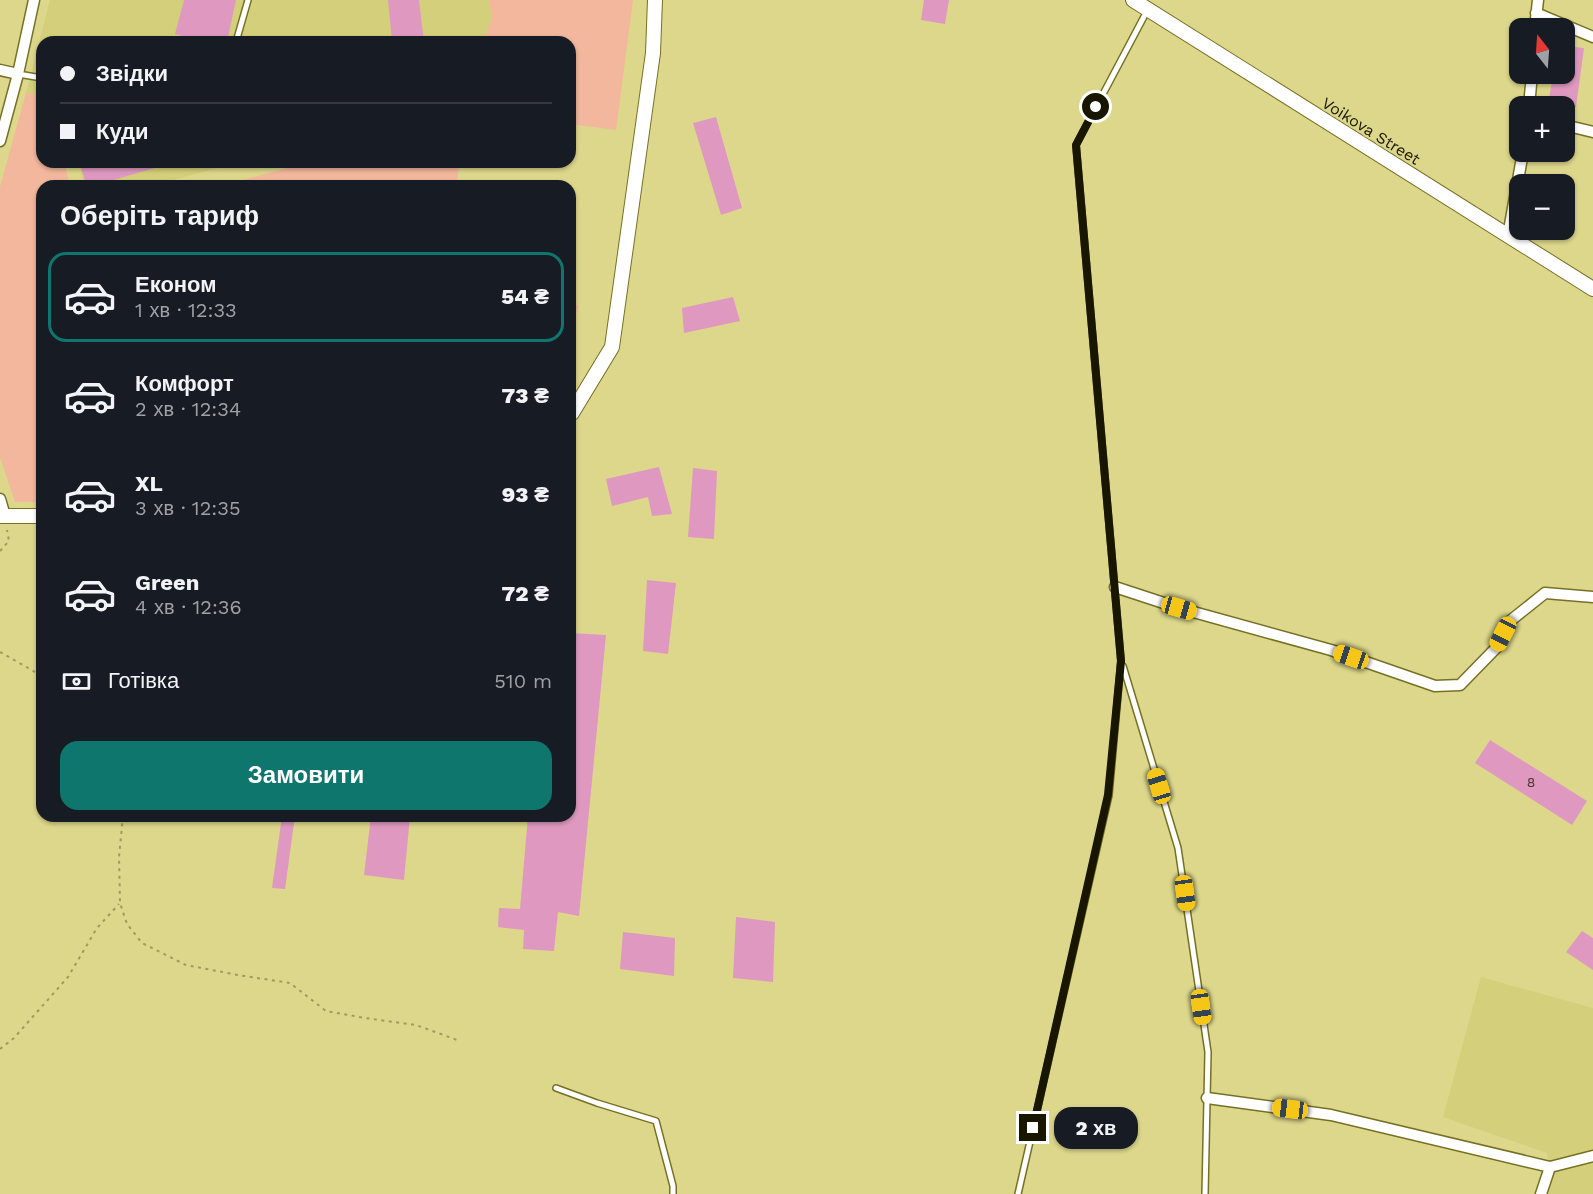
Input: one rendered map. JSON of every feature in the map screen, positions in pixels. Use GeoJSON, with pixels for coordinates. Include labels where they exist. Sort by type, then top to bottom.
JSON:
{"type":"FeatureCollection","features":[{"type":"Feature","properties":{"kind":"street"},"geometry":{"type":"LineString","coordinates":[[0,141],[34,0]]}},
{"type":"Feature","properties":{"kind":"street"},"geometry":{"type":"LineString","coordinates":[[576,406],[612,347],[653,53],[655,0]]}},
{"type":"Feature","properties":{"kind":"street","name":"Voikova Street"},"geometry":{"type":"LineString","coordinates":[[1133,0],[1593,289]]}},
{"type":"Feature","properties":{"kind":"street"},"geometry":{"type":"LineString","coordinates":[[1536,18],[1538,0]]}},
{"type":"Feature","properties":{"kind":"street"},"geometry":{"type":"LineString","coordinates":[[1536,13],[1593,37]]}},
{"type":"Feature","properties":{"kind":"street"},"geometry":{"type":"LineString","coordinates":[[0,70],[18,74]]}},
{"type":"Feature","properties":{"kind":"street"},"geometry":{"type":"LineString","coordinates":[[1575,127],[1593,132]]}},
{"type":"Feature","properties":{"kind":"street"},"geometry":{"type":"LineString","coordinates":[[1508,236],[1521,162]]}},
{"type":"Feature","properties":{"kind":"street"},"geometry":{"type":"LineString","coordinates":[[0,499],[2,516],[36,516]]}},
{"type":"Feature","properties":{"kind":"street"},"geometry":{"type":"LineString","coordinates":[[1115,587],[1179,608],[1330,650],[1435,686],[1460,685],[1497,647],[1510,621],[1545,593],[1593,597]]}},
{"type":"Feature","properties":{"kind":"street"},"geometry":{"type":"LineString","coordinates":[[1207,1098],[1331,1115],[1550,1167],[1593,1156]]}},
{"type":"Feature","properties":{"kind":"street"},"geometry":{"type":"LineString","coordinates":[[1541,1194],[1550,1167]]}},
{"type":"Feature","properties":{"kind":"lane"},"geometry":{"type":"LineString","coordinates":[[238,36],[248,0]]}},
{"type":"Feature","properties":{"kind":"lane"},"geometry":{"type":"LineString","coordinates":[[1018,1194],[1108,795],[1121,661],[1076,145],[1147,10]]}},
{"type":"Feature","properties":{"kind":"lane"},"geometry":{"type":"LineString","coordinates":[[18,74],[36,77]]}},
{"type":"Feature","properties":{"kind":"lane"},"geometry":{"type":"LineString","coordinates":[[1121,661],[1178,848],[1208,1052],[1205,1194]]}},
{"type":"Feature","properties":{"kind":"lane"},"geometry":{"type":"LineString","coordinates":[[556,1088],[656,1121],[673,1186],[673,1194]]}},
{"type":"Feature","properties":{"kind":"path"},"geometry":{"type":"LineString","coordinates":[[0,551],[9,541],[2,516]]}},
{"type":"Feature","properties":{"kind":"path"},"geometry":{"type":"LineString","coordinates":[[0,652],[36,673]]}},
{"type":"Feature","properties":{"kind":"path"},"geometry":{"type":"LineString","coordinates":[[122,822],[119,857],[120,903],[127,924],[142,943],[186,965],[290,983],[326,1011],[416,1024],[460,1041]]}},
{"type":"Feature","properties":{"kind":"path"},"geometry":{"type":"LineString","coordinates":[[0,1049],[14,1038],[68,977],[97,928],[120,903]]}},
{"type":"Feature","properties":{"kind":"shaded area"},"geometry":{"type":"Polygon","coordinates":[[[50,0],[489,0],[492,18],[485,36],[41,36],[50,0]]]}},
{"type":"Feature","properties":{"kind":"shaded area"},"geometry":{"type":"Polygon","coordinates":[[[489,0],[633,0],[616,130],[576,125],[576,36],[485,36],[492,18],[489,0]]]}},
{"type":"Feature","properties":{"kind":"shaded area"},"geometry":{"type":"Polygon","coordinates":[[[36,54],[36,96],[26,93],[36,54]]]}},
{"type":"Feature","properties":{"kind":"shaded area"},"geometry":{"type":"Polygon","coordinates":[[[26,93],[36,94],[36,168],[66,168],[68,180],[36,180],[36,502],[15,502],[0,457],[0,187],[26,93]]]}},
{"type":"Feature","properties":{"kind":"shaded area"},"geometry":{"type":"Polygon","coordinates":[[[80,168],[218,168],[173,180],[83,180],[80,168]]]}},
{"type":"Feature","properties":{"kind":"shaded area"},"geometry":{"type":"Polygon","coordinates":[[[288,168],[459,168],[457,180],[243,180],[288,168]]]}},
{"type":"Feature","properties":{"kind":"shaded area"},"geometry":{"type":"Polygon","coordinates":[[[1481,977],[1593,1008],[1593,1194],[1548,1194],[1551,1179],[1547,1153],[1443,1117],[1481,977]]]}},
{"type":"Feature","properties":{"kind":"building"},"geometry":{"type":"Polygon","coordinates":[[[184,0],[236,0],[228,36],[175,34],[184,0]]]}},
{"type":"Feature","properties":{"kind":"building"},"geometry":{"type":"Polygon","coordinates":[[[388,0],[419,0],[423,36],[391,36],[388,0]]]}},
{"type":"Feature","properties":{"kind":"building"},"geometry":{"type":"Polygon","coordinates":[[[924,0],[949,0],[945,24],[921,20],[924,0]]]}},
{"type":"Feature","properties":{"kind":"building"},"geometry":{"type":"Polygon","coordinates":[[[1575,47],[1584,48],[1576,107],[1575,96],[1550,96],[1551,84],[1575,84],[1575,47]]]}},
{"type":"Feature","properties":{"kind":"building"},"geometry":{"type":"Polygon","coordinates":[[[716,117],[742,208],[721,215],[693,123],[716,117]]]}},
{"type":"Feature","properties":{"kind":"building"},"geometry":{"type":"Polygon","coordinates":[[[81,168],[155,168],[114,180],[85,180],[81,168]]]}},
{"type":"Feature","properties":{"kind":"building"},"geometry":{"type":"Polygon","coordinates":[[[733,297],[740,321],[684,333],[682,308],[733,297]]]}},
{"type":"Feature","properties":{"kind":"building"},"geometry":{"type":"Polygon","coordinates":[[[659,467],[672,514],[652,516],[648,497],[612,506],[606,479],[659,467]]]}},
{"type":"Feature","properties":{"kind":"building"},"geometry":{"type":"Polygon","coordinates":[[[693,468],[717,471],[714,539],[688,537],[693,468]]]}},
{"type":"Feature","properties":{"kind":"building"},"geometry":{"type":"Polygon","coordinates":[[[647,580],[676,583],[668,654],[643,651],[647,580]]]}},
{"type":"Feature","properties":{"kind":"building"},"geometry":{"type":"Polygon","coordinates":[[[576,633],[606,635],[579,916],[558,912],[554,951],[523,949],[524,930],[498,927],[499,908],[520,909],[527,822],[576,822],[576,633]]]}},
{"type":"Feature","properties":{"kind":"building"},"geometry":{"type":"Polygon","coordinates":[[[1490,740],[1587,801],[1572,825],[1475,763],[1490,740]]]}},
{"type":"Feature","properties":{"kind":"building"},"geometry":{"type":"Polygon","coordinates":[[[281,822],[294,822],[285,889],[272,888],[281,822]]]}},
{"type":"Feature","properties":{"kind":"building"},"geometry":{"type":"Polygon","coordinates":[[[370,822],[409,822],[404,880],[364,875],[370,822]]]}},
{"type":"Feature","properties":{"kind":"building"},"geometry":{"type":"Polygon","coordinates":[[[736,917],[775,922],[773,982],[733,978],[736,917]]]}},
{"type":"Feature","properties":{"kind":"building"},"geometry":{"type":"Polygon","coordinates":[[[1582,931],[1593,938],[1593,970],[1566,952],[1582,931]]]}},
{"type":"Feature","properties":{"kind":"building"},"geometry":{"type":"Polygon","coordinates":[[[623,932],[675,938],[674,976],[620,969],[623,932]]]}},
{"type":"Feature","properties":{"kind":"route"},"geometry":{"type":"LineString","coordinates":[[1033,1128],[1108,795],[1121,661],[1076,145],[1096,107]]}}]}
